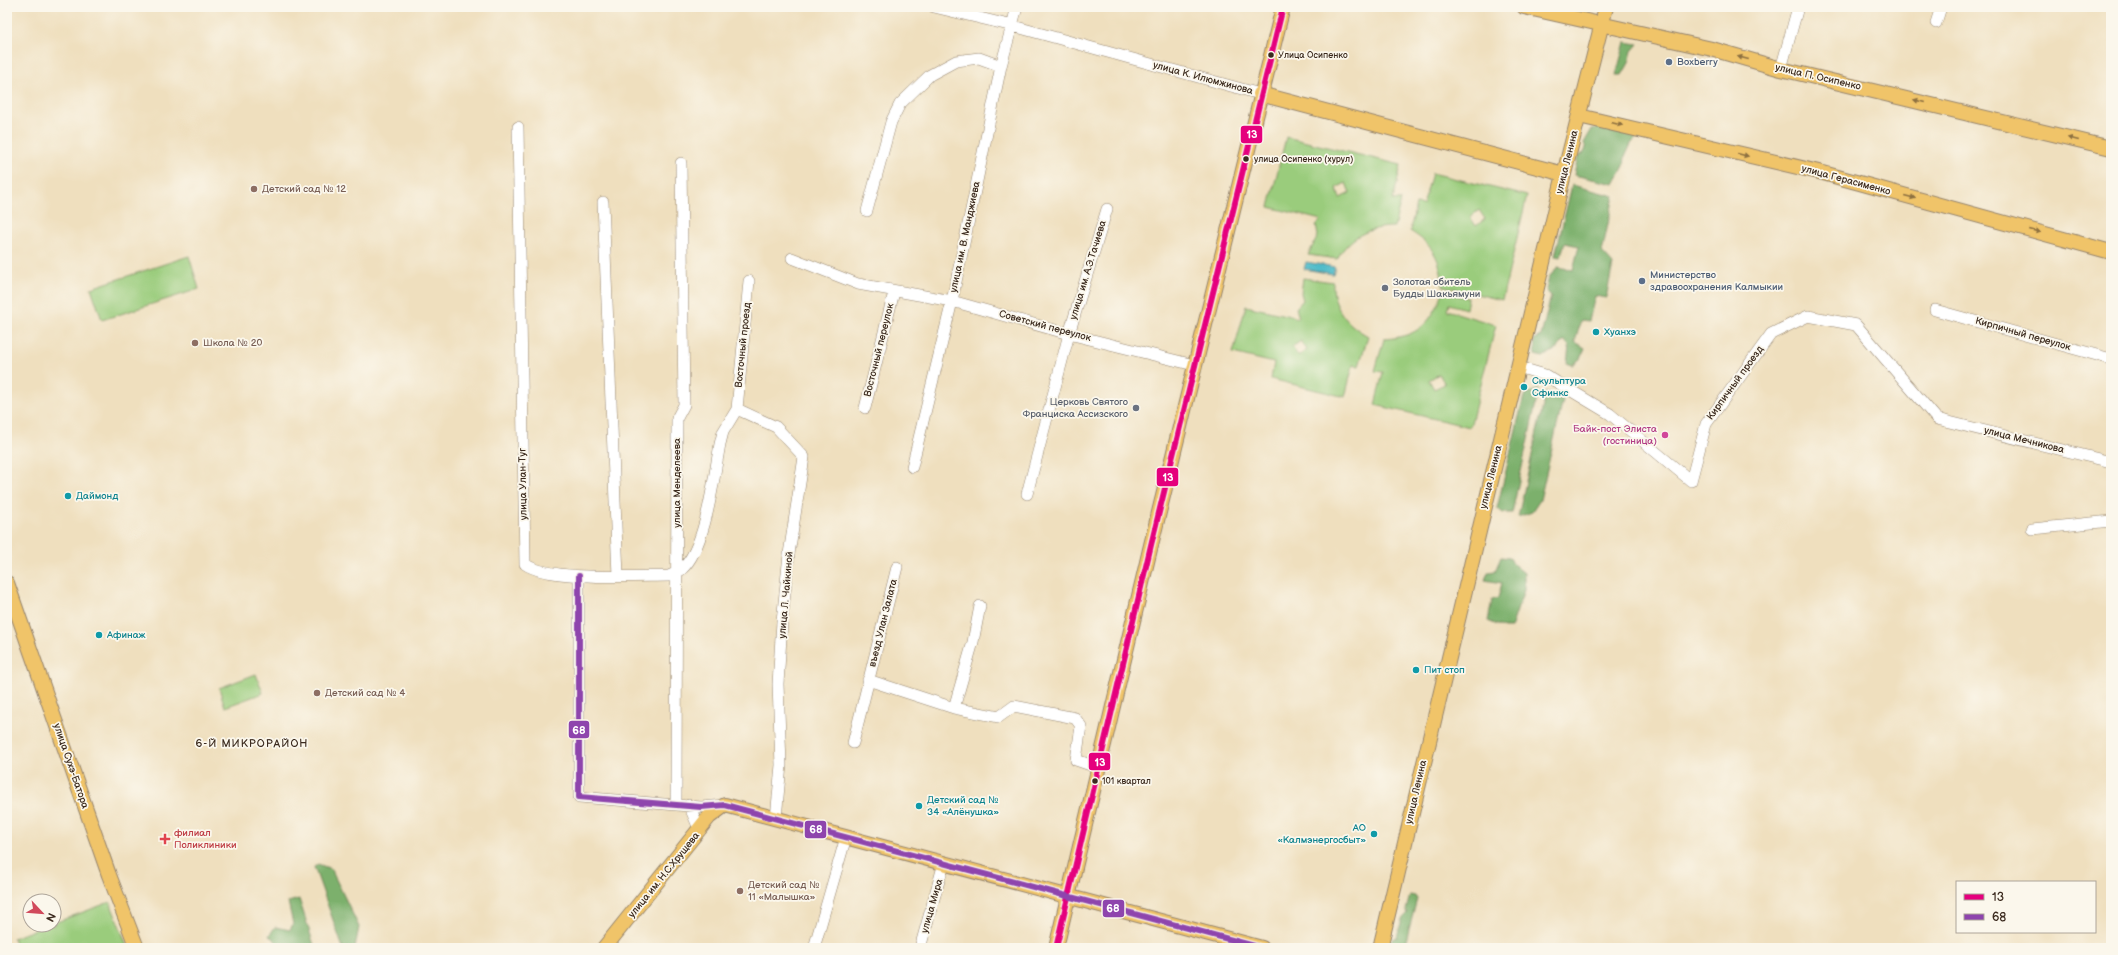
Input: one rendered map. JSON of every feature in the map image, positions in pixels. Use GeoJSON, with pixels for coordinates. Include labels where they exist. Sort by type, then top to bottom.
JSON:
{"type":"FeatureCollection","features":[{"type":"Feature","properties":{"kind":"main road"},"geometry":{"type":"LineString","coordinates":[[1056,948],[1194,365],[1260,94],[1283,7]]}},
{"type":"Feature","properties":{"kind":"main road","name":"улица П. Осипенко"},"geometry":{"type":"LineString","coordinates":[[1524,7],[1712,49],[1781,69],[2111,148]]}},
{"type":"Feature","properties":{"kind":"main road","name":"улица Ленина"},"geometry":{"type":"LineString","coordinates":[[1380,948],[1564,174],[1606,7]]}},
{"type":"Feature","properties":{"kind":"main road","name":"улица К. Илюмжинова"},"geometry":{"type":"LineString","coordinates":[[1260,94],[1564,174]]}},
{"type":"Feature","properties":{"kind":"main road","name":"улица Герасименко"},"geometry":{"type":"LineString","coordinates":[[1579,116],[1824,173],[2111,252]]}},
{"type":"Feature","properties":{"kind":"main road","name":"улица Сухэ-Батора"},"geometry":{"type":"LineString","coordinates":[[7,583],[107,868],[137,948]]}},
{"type":"Feature","properties":{"kind":"main road"},"geometry":{"type":"LineString","coordinates":[[725,805],[1262,948]]}},
{"type":"Feature","properties":{"kind":"main road","name":"улица им. Н.С.Хрущева"},"geometry":{"type":"LineString","coordinates":[[604,948],[709,818],[725,805]]}},
{"type":"Feature","properties":{"kind":"street","name":"улица К. Илюмжинова"},"geometry":{"type":"LineString","coordinates":[[934,7],[1013,26],[1260,94]]}},
{"type":"Feature","properties":{"kind":"street","name":"улица им. В. Манджиева"},"geometry":{"type":"LineString","coordinates":[[912,467],[952,301],[1001,66],[1017,7]]}},
{"type":"Feature","properties":{"kind":"street"},"geometry":{"type":"LineString","coordinates":[[1781,69],[1798,7]]}},
{"type":"Feature","properties":{"kind":"street"},"geometry":{"type":"LineString","coordinates":[[1936,23],[1941,7]]}},
{"type":"Feature","properties":{"kind":"street"},"geometry":{"type":"LineString","coordinates":[[867,211],[891,122],[900,104],[930,75],[956,61],[979,58],[1001,66]]}},
{"type":"Feature","properties":{"kind":"street","name":"улица Улан-Туг"},"geometry":{"type":"LineString","coordinates":[[518,127],[525,564],[533,570],[579,576]]}},
{"type":"Feature","properties":{"kind":"street","name":"улица Менделеева"},"geometry":{"type":"LineString","coordinates":[[676,804],[677,418],[684,405],[681,163]]}},
{"type":"Feature","properties":{"kind":"street"},"geometry":{"type":"LineString","coordinates":[[603,202],[618,576]]}},
{"type":"Feature","properties":{"kind":"street","name":"улица им. А.Э.Тачиева"},"geometry":{"type":"LineString","coordinates":[[1028,494],[1069,334],[1107,209]]}},
{"type":"Feature","properties":{"kind":"street"},"geometry":{"type":"LineString","coordinates":[[792,258],[858,284],[894,292]]}},
{"type":"Feature","properties":{"kind":"street","name":"Восточный проезд"},"geometry":{"type":"LineString","coordinates":[[736,409],[749,281]]}},
{"type":"Feature","properties":{"kind":"street","name":"Советский переулок"},"geometry":{"type":"LineString","coordinates":[[894,292],[952,301],[1069,334],[1194,365]]}},
{"type":"Feature","properties":{"kind":"street","name":"Восточный переулок"},"geometry":{"type":"LineString","coordinates":[[865,408],[894,292]]}},
{"type":"Feature","properties":{"kind":"street","name":"Кирпичный переулок"},"geometry":{"type":"LineString","coordinates":[[1935,310],[2111,359]]}},
{"type":"Feature","properties":{"kind":"street","name":"Кирпичный проезд"},"geometry":{"type":"LineString","coordinates":[[1518,367],[1545,375],[1610,414],[1691,481],[1706,424],[1770,334],[1808,316],[1856,325],[1937,418]]}},
{"type":"Feature","properties":{"kind":"street"},"geometry":{"type":"LineString","coordinates":[[725,805],[701,807],[579,797],[579,576],[669,576],[682,570],[694,553],[702,532],[723,432],[736,409]]}},
{"type":"Feature","properties":{"kind":"street","name":"улица Л. Чайкиной"},"geometry":{"type":"LineString","coordinates":[[736,409],[776,427],[804,457],[789,554],[782,622],[778,684],[781,765],[776,818]]}},
{"type":"Feature","properties":{"kind":"street","name":"улица Мечникова"},"geometry":{"type":"LineString","coordinates":[[1937,418],[2111,462]]}},
{"type":"Feature","properties":{"kind":"street"},"geometry":{"type":"LineString","coordinates":[[2032,529],[2111,521]]}},
{"type":"Feature","properties":{"kind":"street","name":"въезд Улан Залата"},"geometry":{"type":"LineString","coordinates":[[853,743],[897,567]]}},
{"type":"Feature","properties":{"kind":"street"},"geometry":{"type":"LineString","coordinates":[[954,708],[973,642],[980,606]]}},
{"type":"Feature","properties":{"kind":"street","name":"въезд Улан Залата"},"geometry":{"type":"LineString","coordinates":[[868,680],[954,708],[999,717],[1014,706],[1075,718],[1081,726],[1076,760],[1099,768]]}},
{"type":"Feature","properties":{"kind":"street"},"geometry":{"type":"LineString","coordinates":[[689,805],[700,831]]}},
{"type":"Feature","properties":{"kind":"street"},"geometry":{"type":"LineString","coordinates":[[814,948],[846,837]]}},
{"type":"Feature","properties":{"kind":"street","name":"улица Мира"},"geometry":{"type":"LineString","coordinates":[[920,948],[944,863]]}},
{"type":"Feature","properties":{"kind":"green space"},"geometry":{"type":"Polygon","coordinates":[[[1625,42],[1638,44],[1632,51],[1629,63],[1622,75],[1616,75],[1625,42]]]}},
{"type":"Feature","properties":{"kind":"green space"},"geometry":{"type":"Polygon","coordinates":[[[1606,127],[1638,136],[1631,144],[1625,157],[1624,166],[1614,184],[1574,175],[1578,156],[1584,153],[1586,148],[1584,143],[1592,129],[1606,127]]]}},
{"type":"Feature","properties":{"kind":"green space"},"geometry":{"type":"Polygon","coordinates":[[[1286,137],[1401,165],[1393,200],[1401,200],[1394,227],[1385,227],[1368,231],[1347,245],[1337,259],[1308,255],[1318,236],[1316,225],[1321,220],[1269,207],[1286,137]],[[1346,183],[1336,188],[1340,198],[1350,193],[1346,183]]]}},
{"type":"Feature","properties":{"kind":"green space"},"geometry":{"type":"Polygon","coordinates":[[[1432,173],[1527,196],[1502,300],[1443,286],[1438,260],[1425,242],[1410,231],[1416,204],[1423,205],[1432,173]],[[1479,210],[1470,217],[1476,226],[1485,219],[1479,210]]]}},
{"type":"Feature","properties":{"kind":"green space"},"geometry":{"type":"Polygon","coordinates":[[[1572,185],[1614,196],[1602,252],[1613,264],[1606,298],[1595,296],[1589,321],[1581,320],[1575,342],[1585,348],[1580,359],[1572,365],[1567,363],[1569,346],[1564,340],[1558,348],[1543,357],[1535,355],[1534,339],[1541,336],[1551,296],[1546,290],[1549,277],[1558,267],[1573,270],[1579,246],[1565,243],[1560,257],[1555,256],[1572,185]]]}},
{"type":"Feature","properties":{"kind":"green space"},"geometry":{"type":"Polygon","coordinates":[[[189,256],[199,289],[102,320],[91,288],[189,256]]]}},
{"type":"Feature","properties":{"kind":"green space"},"geometry":{"type":"Polygon","coordinates":[[[1303,278],[1333,282],[1335,299],[1342,314],[1353,326],[1368,336],[1359,366],[1353,365],[1345,397],[1271,379],[1274,363],[1233,353],[1246,306],[1299,318],[1296,308],[1303,300],[1301,293],[1303,278]],[[1301,341],[1292,347],[1298,356],[1307,350],[1301,341]]]}},
{"type":"Feature","properties":{"kind":"green space"},"geometry":{"type":"Polygon","coordinates":[[[1443,292],[1468,298],[1466,309],[1449,304],[1447,310],[1496,325],[1470,427],[1375,405],[1383,372],[1375,371],[1384,339],[1396,338],[1415,331],[1428,320],[1439,303],[1443,292]],[[1439,374],[1429,380],[1434,389],[1445,384],[1439,374]]]}},
{"type":"Feature","properties":{"kind":"green space"},"geometry":{"type":"Polygon","coordinates":[[[1539,389],[1512,513],[1503,513],[1497,508],[1524,396],[1539,389]]]}},
{"type":"Feature","properties":{"kind":"green space"},"geometry":{"type":"Polygon","coordinates":[[[1546,392],[1563,400],[1540,500],[1532,512],[1518,517],[1546,392]]]}},
{"type":"Feature","properties":{"kind":"green space"},"geometry":{"type":"Polygon","coordinates":[[[1501,557],[1510,558],[1513,564],[1524,573],[1524,590],[1511,628],[1504,628],[1488,621],[1492,600],[1498,598],[1502,583],[1485,580],[1488,572],[1495,571],[1501,557]]]}},
{"type":"Feature","properties":{"kind":"green space"},"geometry":{"type":"Polygon","coordinates":[[[256,674],[263,693],[225,707],[219,688],[256,674]]]}},
{"type":"Feature","properties":{"kind":"green space"},"geometry":{"type":"Polygon","coordinates":[[[318,864],[331,869],[359,927],[355,948],[343,948],[314,867],[318,864]]]}},
{"type":"Feature","properties":{"kind":"green space"},"geometry":{"type":"Polygon","coordinates":[[[1410,895],[1415,896],[1417,899],[1404,948],[1389,948],[1391,940],[1397,937],[1402,919],[1408,913],[1406,910],[1410,895]]]}},
{"type":"Feature","properties":{"kind":"green space"},"geometry":{"type":"Polygon","coordinates":[[[299,899],[315,948],[281,948],[274,939],[269,936],[275,927],[290,930],[293,924],[288,902],[299,899]]]}},
{"type":"Feature","properties":{"kind":"green space"},"geometry":{"type":"Polygon","coordinates":[[[110,902],[128,948],[16,948],[13,938],[26,933],[62,933],[62,920],[110,902]]]}},
{"type":"Feature","properties":{"kind":"water"},"geometry":{"type":"Polygon","coordinates":[[[1306,262],[1335,267],[1333,274],[1304,269],[1306,262]]]}},
{"type":"Feature","properties":{"kind":"transit line","name":"13"},"geometry":{"type":"LineString","coordinates":[[1056,948],[1151,545],[1283,7]]}},
{"type":"Feature","properties":{"kind":"transit line","name":"68"},"geometry":{"type":"LineString","coordinates":[[579,576],[579,797],[701,807],[725,805],[1262,948]]}},
{"type":"Feature","properties":{"kind":"place","name":"Улица Осипенко"},"geometry":{"type":"Point","coordinates":[1271,55]}},
{"type":"Feature","properties":{"kind":"place","name":"Boxberry"},"geometry":{"type":"Point","coordinates":[1669,62]}},
{"type":"Feature","properties":{"kind":"place","name":"улица Осипенко (хурул)"},"geometry":{"type":"Point","coordinates":[1246,159]}},
{"type":"Feature","properties":{"kind":"place","name":"Детский сад № 12"},"geometry":{"type":"Point","coordinates":[254,189]}},
{"type":"Feature","properties":{"kind":"place","name":"Министерство здравоохранения Калмыкии"},"geometry":{"type":"Point","coordinates":[1642,281]}},
{"type":"Feature","properties":{"kind":"place","name":"Золотая обитель Будды Шакьямуни"},"geometry":{"type":"Point","coordinates":[1385,288]}},
{"type":"Feature","properties":{"kind":"place","name":"Хуанхэ"},"geometry":{"type":"Point","coordinates":[1596,332]}},
{"type":"Feature","properties":{"kind":"place","name":"Школа № 20"},"geometry":{"type":"Point","coordinates":[195,343]}},
{"type":"Feature","properties":{"kind":"place","name":"Скульптура Сфинкс"},"geometry":{"type":"Point","coordinates":[1524,387]}},
{"type":"Feature","properties":{"kind":"place","name":"Церковь Святого Франциска Ассизского"},"geometry":{"type":"Point","coordinates":[1136,408]}},
{"type":"Feature","properties":{"kind":"place","name":"Байк-пост Элиста (гостиница)"},"geometry":{"type":"Point","coordinates":[1665,435]}},
{"type":"Feature","properties":{"kind":"place","name":"Даймонд"},"geometry":{"type":"Point","coordinates":[68,496]}},
{"type":"Feature","properties":{"kind":"place","name":"Афинаж"},"geometry":{"type":"Point","coordinates":[99,635]}},
{"type":"Feature","properties":{"kind":"place","name":"Пит стоп"},"geometry":{"type":"Point","coordinates":[1416,670]}},
{"type":"Feature","properties":{"kind":"place","name":"Детский сад № 4"},"geometry":{"type":"Point","coordinates":[317,693]}},
{"type":"Feature","properties":{"kind":"place","name":"101 квартал"},"geometry":{"type":"Point","coordinates":[1095,781]}},
{"type":"Feature","properties":{"kind":"place","name":"Детский сад № 34 «Алёнушка»"},"geometry":{"type":"Point","coordinates":[919,806]}},
{"type":"Feature","properties":{"kind":"place","name":"АО «Калмэнергосбыт»"},"geometry":{"type":"Point","coordinates":[1374,834]}},
{"type":"Feature","properties":{"kind":"place","name":"филиал Поликлиники"},"geometry":{"type":"Point","coordinates":[165,839]}},
{"type":"Feature","properties":{"kind":"place","name":"Детский сад № 11 «Малышка»"},"geometry":{"type":"Point","coordinates":[740,891]}},
{"type":"Feature","properties":{"kind":"district","name":"6-Й МИКРОРАЙОН"},"geometry":{"type":"Point","coordinates":[252,743]}}]}
